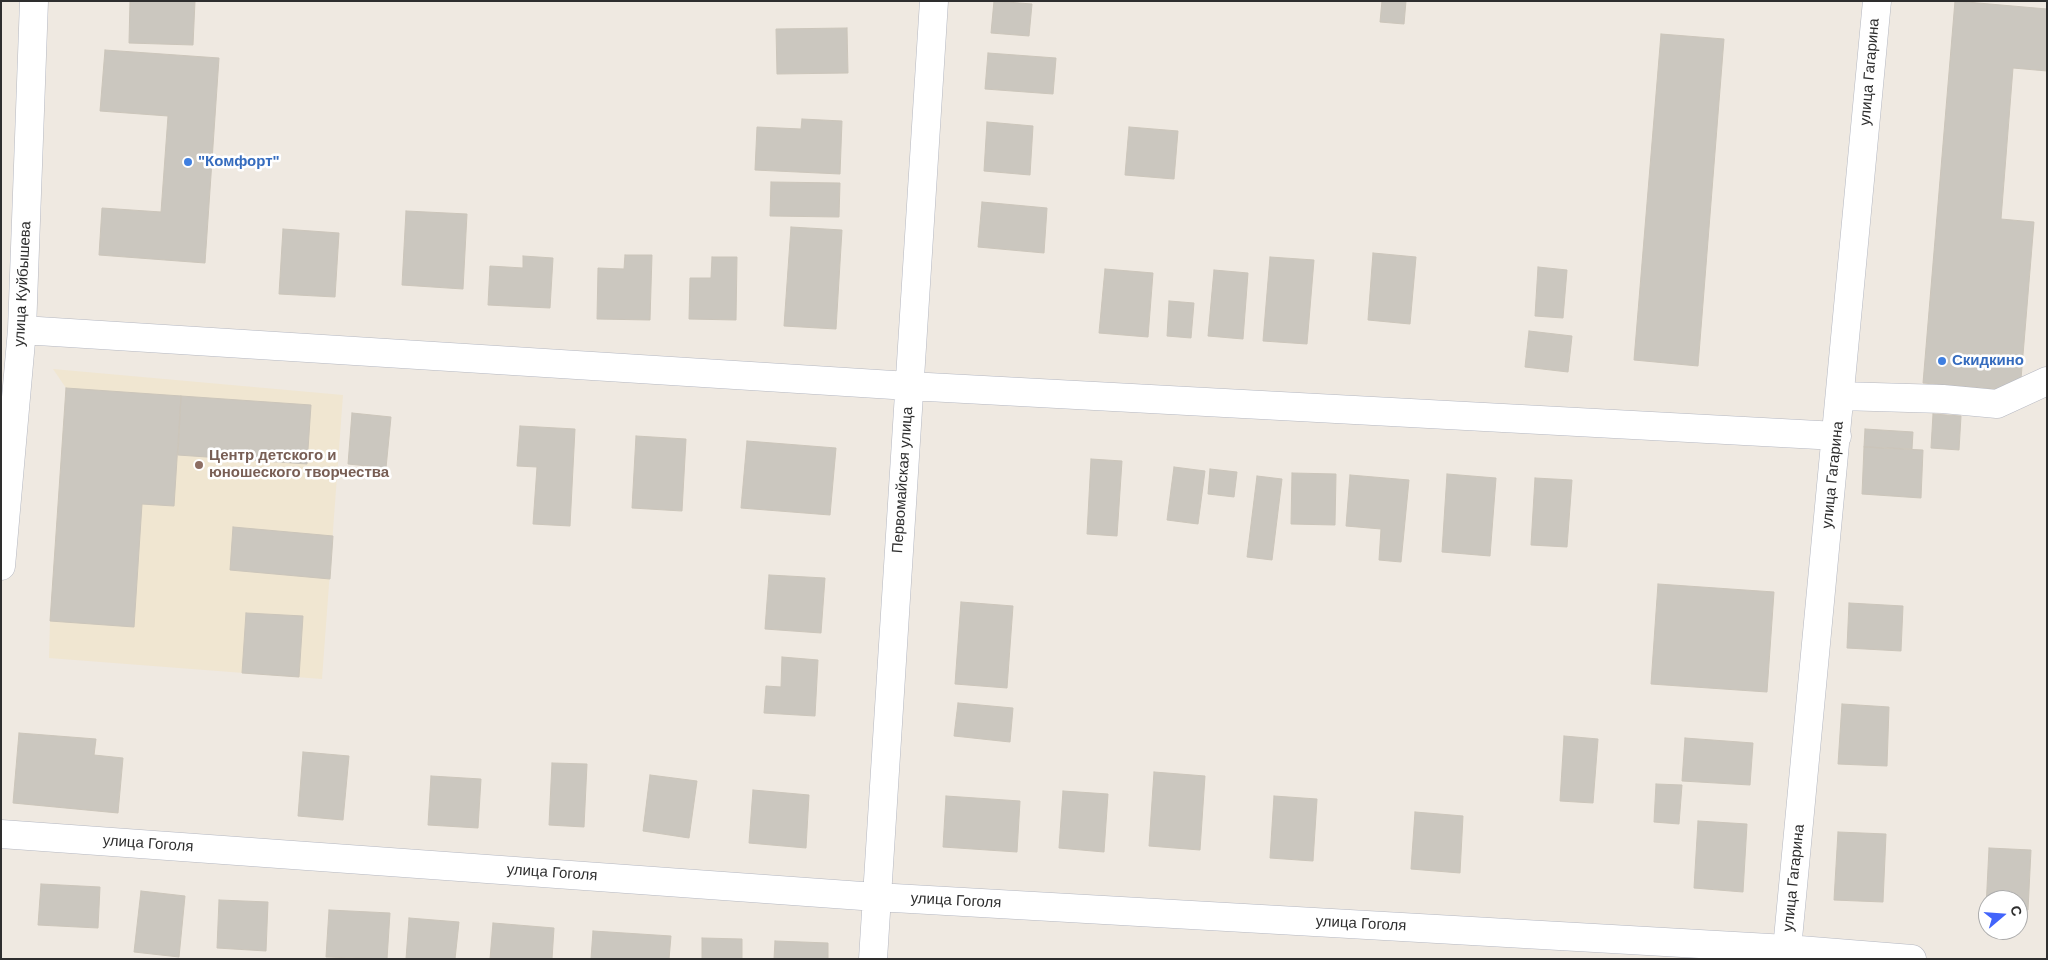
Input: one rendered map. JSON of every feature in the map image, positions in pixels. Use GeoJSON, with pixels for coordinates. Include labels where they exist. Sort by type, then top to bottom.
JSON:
{"type":"FeatureCollection","features":[{"type":"Feature","properties":{"kind":"street","name":"улица Куйбышева"},"geometry":{"type":"LineString","coordinates":[[1,566],[22,330],[34,1]]}},
{"type":"Feature","properties":{"kind":"street","name":"Первомайская улица"},"geometry":{"type":"LineString","coordinates":[[873,959],[934,1]]}},
{"type":"Feature","properties":{"kind":"street","name":"улица Гагарина"},"geometry":{"type":"LineString","coordinates":[[1787,949],[1877,1]]}},
{"type":"Feature","properties":{"kind":"street"},"geometry":{"type":"LineString","coordinates":[[22,330],[909,386],[1837,436]]}},
{"type":"Feature","properties":{"kind":"street"},"geometry":{"type":"LineString","coordinates":[[1840,396],[1943,399],[1997,404],[2047,381]]}},
{"type":"Feature","properties":{"kind":"street","name":"улица Гоголя"},"geometry":{"type":"LineString","coordinates":[[1,834],[876,896],[1787,949],[1912,959]]}},
{"type":"Feature","properties":{"kind":"shaded area","name":"Центр детского и юношеского творчества"},"geometry":{"type":"Polygon","coordinates":[[[53,369],[343,395],[322,679],[49,658],[66,388],[53,369]]]}},
{"type":"Feature","properties":{"kind":"building"},"geometry":{"type":"Polygon","coordinates":[[[130,1],[195,1],[193,45],[129,43],[130,1]]]}},
{"type":"Feature","properties":{"kind":"building"},"geometry":{"type":"Polygon","coordinates":[[[994,1],[1032,4],[1029,36],[991,33],[994,1]]]}},
{"type":"Feature","properties":{"kind":"building"},"geometry":{"type":"Polygon","coordinates":[[[1382,1],[1406,1],[1404,24],[1380,22],[1382,1]]]}},
{"type":"Feature","properties":{"kind":"building"},"geometry":{"type":"Polygon","coordinates":[[[1955,1],[2047,9],[2047,71],[2013,68],[2001,219],[2034,222],[2020,391],[1923,383],[1955,1]]]}},
{"type":"Feature","properties":{"kind":"building"},"geometry":{"type":"Polygon","coordinates":[[[847,28],[848,73],[777,74],[776,29],[847,28]]]}},
{"type":"Feature","properties":{"kind":"building"},"geometry":{"type":"Polygon","coordinates":[[[1661,34],[1724,39],[1698,366],[1634,360],[1661,34]]]}},
{"type":"Feature","properties":{"kind":"building","name":"\"Комфорт\""},"geometry":{"type":"Polygon","coordinates":[[[105,50],[219,58],[205,263],[99,255],[102,208],[161,212],[168,116],[100,111],[105,50]]]}},
{"type":"Feature","properties":{"kind":"building"},"geometry":{"type":"Polygon","coordinates":[[[988,53],[1056,58],[1053,94],[985,89],[988,53]]]}},
{"type":"Feature","properties":{"kind":"building"},"geometry":{"type":"Polygon","coordinates":[[[802,119],[842,121],[840,174],[755,170],[757,127],[801,129],[802,119]]]}},
{"type":"Feature","properties":{"kind":"building"},"geometry":{"type":"Polygon","coordinates":[[[987,122],[1033,126],[1030,175],[984,171],[987,122]]]}},
{"type":"Feature","properties":{"kind":"building"},"geometry":{"type":"Polygon","coordinates":[[[1129,127],[1178,131],[1174,179],[1125,175],[1129,127]]]}},
{"type":"Feature","properties":{"kind":"building"},"geometry":{"type":"Polygon","coordinates":[[[771,182],[840,183],[839,217],[770,216],[771,182]]]}},
{"type":"Feature","properties":{"kind":"building"},"geometry":{"type":"Polygon","coordinates":[[[982,202],[1047,208],[1044,253],[978,247],[982,202]]]}},
{"type":"Feature","properties":{"kind":"building"},"geometry":{"type":"Polygon","coordinates":[[[406,211],[467,214],[463,289],[402,285],[406,211]]]}},
{"type":"Feature","properties":{"kind":"building"},"geometry":{"type":"Polygon","coordinates":[[[791,227],[842,230],[836,329],[784,326],[791,227]]]}},
{"type":"Feature","properties":{"kind":"building"},"geometry":{"type":"Polygon","coordinates":[[[283,229],[339,233],[335,297],[279,294],[283,229]]]}},
{"type":"Feature","properties":{"kind":"building"},"geometry":{"type":"Polygon","coordinates":[[[1373,253],[1416,257],[1410,324],[1368,320],[1373,253]]]}},
{"type":"Feature","properties":{"kind":"building"},"geometry":{"type":"Polygon","coordinates":[[[625,255],[652,255],[650,320],[597,319],[598,268],[624,269],[625,255]]]}},
{"type":"Feature","properties":{"kind":"building"},"geometry":{"type":"Polygon","coordinates":[[[523,256],[553,258],[550,308],[488,305],[490,266],[523,268],[523,256]]]}},
{"type":"Feature","properties":{"kind":"building"},"geometry":{"type":"Polygon","coordinates":[[[712,257],[737,257],[736,320],[689,319],[690,278],[711,278],[712,257]]]}},
{"type":"Feature","properties":{"kind":"building"},"geometry":{"type":"Polygon","coordinates":[[[1270,257],[1314,260],[1307,344],[1263,341],[1270,257]]]}},
{"type":"Feature","properties":{"kind":"building"},"geometry":{"type":"Polygon","coordinates":[[[1538,267],[1567,270],[1563,318],[1535,316],[1538,267]]]}},
{"type":"Feature","properties":{"kind":"building"},"geometry":{"type":"Polygon","coordinates":[[[1105,269],[1153,273],[1148,337],[1099,333],[1105,269]]]}},
{"type":"Feature","properties":{"kind":"building"},"geometry":{"type":"Polygon","coordinates":[[[1214,270],[1248,273],[1243,339],[1208,336],[1214,270]]]}},
{"type":"Feature","properties":{"kind":"building"},"geometry":{"type":"Polygon","coordinates":[[[1169,301],[1194,303],[1191,338],[1167,336],[1169,301]]]}},
{"type":"Feature","properties":{"kind":"building"},"geometry":{"type":"Polygon","coordinates":[[[1529,331],[1572,336],[1568,372],[1525,367],[1529,331]]]}},
{"type":"Feature","properties":{"kind":"building"},"geometry":{"type":"Polygon","coordinates":[[[66,388],[181,396],[174,506],[142,504],[134,627],[50,621],[66,388]]]}},
{"type":"Feature","properties":{"kind":"building"},"geometry":{"type":"Polygon","coordinates":[[[181,396],[311,405],[307,464],[178,455],[181,396]]]}},
{"type":"Feature","properties":{"kind":"building"},"geometry":{"type":"Polygon","coordinates":[[[352,413],[391,417],[386,468],[348,464],[352,413]]]}},
{"type":"Feature","properties":{"kind":"building"},"geometry":{"type":"Polygon","coordinates":[[[1933,414],[1961,416],[1959,450],[1931,448],[1933,414]]]}},
{"type":"Feature","properties":{"kind":"building"},"geometry":{"type":"Polygon","coordinates":[[[520,426],[575,429],[570,526],[533,524],[537,467],[517,466],[520,426]]]}},
{"type":"Feature","properties":{"kind":"building"},"geometry":{"type":"Polygon","coordinates":[[[1865,429],[1913,432],[1912,449],[1864,447],[1865,429]]]}},
{"type":"Feature","properties":{"kind":"building"},"geometry":{"type":"Polygon","coordinates":[[[636,436],[686,439],[682,511],[632,508],[636,436]]]}},
{"type":"Feature","properties":{"kind":"building"},"geometry":{"type":"Polygon","coordinates":[[[747,441],[836,448],[830,515],[741,508],[747,441]]]}},
{"type":"Feature","properties":{"kind":"building"},"geometry":{"type":"Polygon","coordinates":[[[1864,447],[1923,450],[1921,498],[1862,494],[1864,447]]]}},
{"type":"Feature","properties":{"kind":"building"},"geometry":{"type":"Polygon","coordinates":[[[1091,459],[1122,461],[1117,536],[1087,534],[1091,459]]]}},
{"type":"Feature","properties":{"kind":"building"},"geometry":{"type":"Polygon","coordinates":[[[1174,467],[1205,471],[1198,524],[1167,520],[1174,467]]]}},
{"type":"Feature","properties":{"kind":"building"},"geometry":{"type":"Polygon","coordinates":[[[1210,469],[1237,472],[1234,497],[1208,494],[1210,469]]]}},
{"type":"Feature","properties":{"kind":"building"},"geometry":{"type":"Polygon","coordinates":[[[1292,473],[1336,474],[1335,525],[1291,524],[1292,473]]]}},
{"type":"Feature","properties":{"kind":"building"},"geometry":{"type":"Polygon","coordinates":[[[1447,474],[1496,478],[1490,556],[1442,552],[1447,474]]]}},
{"type":"Feature","properties":{"kind":"building"},"geometry":{"type":"Polygon","coordinates":[[[1350,475],[1409,480],[1401,562],[1379,560],[1381,529],[1346,526],[1350,475]]]}},
{"type":"Feature","properties":{"kind":"building"},"geometry":{"type":"Polygon","coordinates":[[[1257,476],[1282,479],[1272,560],[1247,557],[1257,476]]]}},
{"type":"Feature","properties":{"kind":"building"},"geometry":{"type":"Polygon","coordinates":[[[1535,478],[1572,480],[1567,547],[1531,545],[1535,478]]]}},
{"type":"Feature","properties":{"kind":"building"},"geometry":{"type":"Polygon","coordinates":[[[233,527],[333,536],[330,579],[230,570],[233,527]]]}},
{"type":"Feature","properties":{"kind":"building"},"geometry":{"type":"Polygon","coordinates":[[[769,575],[825,578],[821,633],[765,629],[769,575]]]}},
{"type":"Feature","properties":{"kind":"building"},"geometry":{"type":"Polygon","coordinates":[[[1658,584],[1774,592],[1767,692],[1651,684],[1658,584]]]}},
{"type":"Feature","properties":{"kind":"building"},"geometry":{"type":"Polygon","coordinates":[[[961,602],[1013,606],[1007,688],[955,684],[961,602]]]}},
{"type":"Feature","properties":{"kind":"building"},"geometry":{"type":"Polygon","coordinates":[[[1849,603],[1903,606],[1901,651],[1847,648],[1849,603]]]}},
{"type":"Feature","properties":{"kind":"building"},"geometry":{"type":"Polygon","coordinates":[[[246,613],[303,616],[299,677],[242,673],[246,613]]]}},
{"type":"Feature","properties":{"kind":"building"},"geometry":{"type":"Polygon","coordinates":[[[782,657],[818,660],[815,716],[764,713],[766,686],[781,687],[782,657]]]}},
{"type":"Feature","properties":{"kind":"building"},"geometry":{"type":"Polygon","coordinates":[[[958,703],[1013,708],[1010,742],[954,736],[958,703]]]}},
{"type":"Feature","properties":{"kind":"building"},"geometry":{"type":"Polygon","coordinates":[[[1842,704],[1889,707],[1887,766],[1838,764],[1842,704]]]}},
{"type":"Feature","properties":{"kind":"building"},"geometry":{"type":"Polygon","coordinates":[[[19,733],[96,739],[94,755],[123,758],[118,813],[13,803],[19,733]]]}},
{"type":"Feature","properties":{"kind":"building"},"geometry":{"type":"Polygon","coordinates":[[[1564,736],[1598,739],[1593,803],[1560,801],[1564,736]]]}},
{"type":"Feature","properties":{"kind":"building"},"geometry":{"type":"Polygon","coordinates":[[[1685,738],[1753,743],[1750,785],[1682,781],[1685,738]]]}},
{"type":"Feature","properties":{"kind":"building"},"geometry":{"type":"Polygon","coordinates":[[[303,752],[349,756],[343,820],[298,816],[303,752]]]}},
{"type":"Feature","properties":{"kind":"building"},"geometry":{"type":"Polygon","coordinates":[[[552,763],[587,764],[584,827],[549,825],[552,763]]]}},
{"type":"Feature","properties":{"kind":"building"},"geometry":{"type":"Polygon","coordinates":[[[1154,772],[1205,776],[1200,850],[1149,846],[1154,772]]]}},
{"type":"Feature","properties":{"kind":"building"},"geometry":{"type":"Polygon","coordinates":[[[650,775],[697,781],[689,838],[643,831],[650,775]]]}},
{"type":"Feature","properties":{"kind":"building"},"geometry":{"type":"Polygon","coordinates":[[[431,776],[481,779],[478,828],[428,825],[431,776]]]}},
{"type":"Feature","properties":{"kind":"building"},"geometry":{"type":"Polygon","coordinates":[[[1656,784],[1682,785],[1679,824],[1654,822],[1656,784]]]}},
{"type":"Feature","properties":{"kind":"building"},"geometry":{"type":"Polygon","coordinates":[[[753,790],[809,795],[806,848],[749,843],[753,790]]]}},
{"type":"Feature","properties":{"kind":"building"},"geometry":{"type":"Polygon","coordinates":[[[1063,791],[1108,794],[1104,852],[1059,848],[1063,791]]]}},
{"type":"Feature","properties":{"kind":"building"},"geometry":{"type":"Polygon","coordinates":[[[946,796],[1020,801],[1017,852],[943,847],[946,796]]]}},
{"type":"Feature","properties":{"kind":"building"},"geometry":{"type":"Polygon","coordinates":[[[1274,796],[1317,799],[1313,861],[1270,858],[1274,796]]]}},
{"type":"Feature","properties":{"kind":"building"},"geometry":{"type":"Polygon","coordinates":[[[1415,812],[1463,816],[1460,873],[1411,869],[1415,812]]]}},
{"type":"Feature","properties":{"kind":"building"},"geometry":{"type":"Polygon","coordinates":[[[1698,821],[1747,824],[1743,892],[1694,888],[1698,821]]]}},
{"type":"Feature","properties":{"kind":"building"},"geometry":{"type":"Polygon","coordinates":[[[1838,832],[1886,834],[1883,902],[1834,900],[1838,832]]]}},
{"type":"Feature","properties":{"kind":"building"},"geometry":{"type":"Polygon","coordinates":[[[1989,848],[2031,850],[2028,910],[2028,890],[1987,890],[1989,848]]]}},
{"type":"Feature","properties":{"kind":"building"},"geometry":{"type":"Polygon","coordinates":[[[41,884],[100,887],[98,928],[38,925],[41,884]]]}},
{"type":"Feature","properties":{"kind":"building"},"geometry":{"type":"Polygon","coordinates":[[[141,891],[185,896],[179,957],[134,952],[141,891]]]}},
{"type":"Feature","properties":{"kind":"building"},"geometry":{"type":"Polygon","coordinates":[[[219,900],[268,902],[266,951],[217,948],[219,900]]]}},
{"type":"Feature","properties":{"kind":"building"},"geometry":{"type":"Polygon","coordinates":[[[329,910],[390,913],[387,959],[326,957],[329,910]]]}},
{"type":"Feature","properties":{"kind":"building"},"geometry":{"type":"Polygon","coordinates":[[[409,918],[459,922],[455,959],[406,959],[409,918]]]}},
{"type":"Feature","properties":{"kind":"building"},"geometry":{"type":"Polygon","coordinates":[[[493,923],[554,928],[552,959],[490,959],[493,923]]]}},
{"type":"Feature","properties":{"kind":"building"},"geometry":{"type":"Polygon","coordinates":[[[593,931],[671,936],[669,959],[591,959],[593,931]]]}},
{"type":"Feature","properties":{"kind":"building"},"geometry":{"type":"Polygon","coordinates":[[[702,938],[742,939],[742,959],[702,959],[702,938]]]}},
{"type":"Feature","properties":{"kind":"building"},"geometry":{"type":"Polygon","coordinates":[[[775,941],[828,943],[828,959],[774,959],[775,941]]]}},
{"type":"Feature","properties":{"kind":"place","name":"\"Комфорт\""},"geometry":{"type":"Point","coordinates":[188,162]}},
{"type":"Feature","properties":{"kind":"place","name":"Скидкино"},"geometry":{"type":"Point","coordinates":[1942,361]}},
{"type":"Feature","properties":{"kind":"place","name":"Центр детского и юношеского творчества"},"geometry":{"type":"Point","coordinates":[199,465]}}]}
